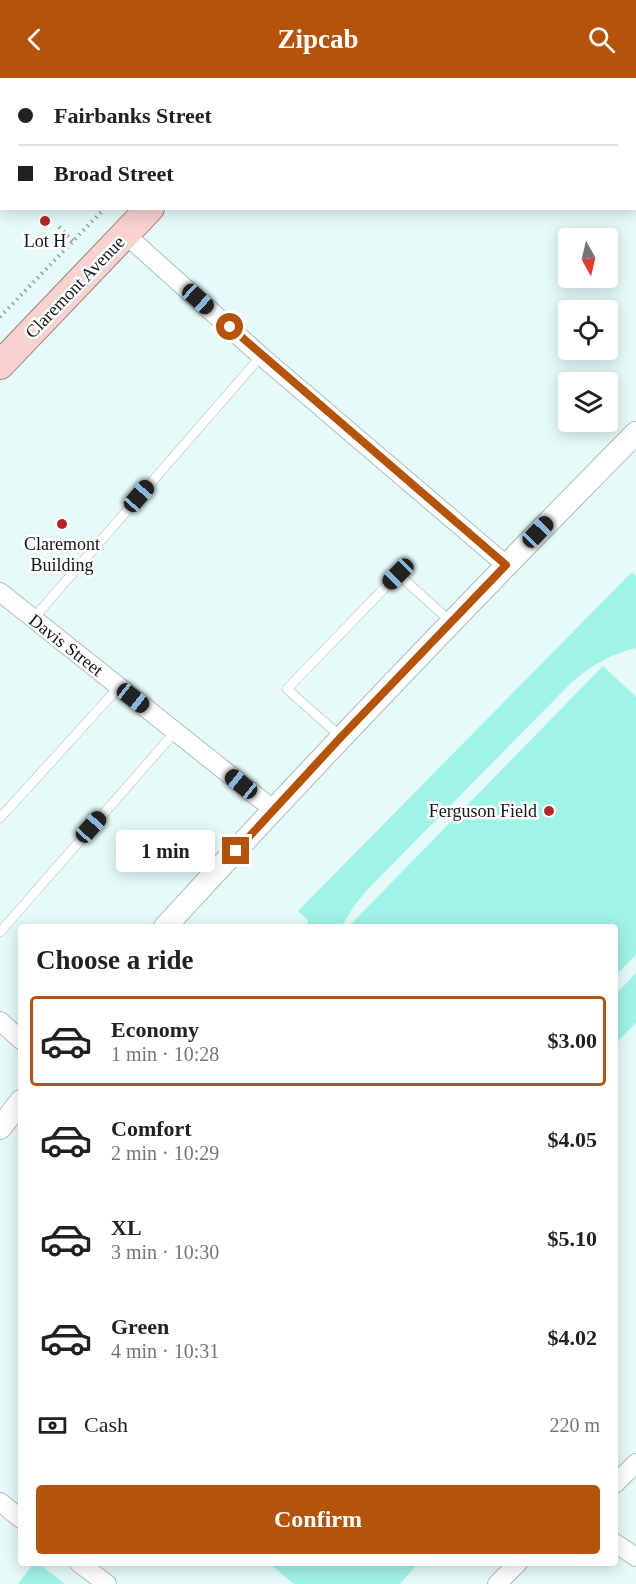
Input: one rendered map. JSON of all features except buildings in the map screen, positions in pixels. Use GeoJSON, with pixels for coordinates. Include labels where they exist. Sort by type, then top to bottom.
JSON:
{"type":"FeatureCollection","features":[{"type":"Feature","properties":{"kind":"main road","name":"Claremont Avenue"},"geometry":{"type":"LineString","coordinates":[[0,365],[148,210]]}},
{"type":"Feature","properties":{"kind":"street"},"geometry":{"type":"LineString","coordinates":[[125,234],[261,356],[506,565]]}},
{"type":"Feature","properties":{"kind":"street"},"geometry":{"type":"LineString","coordinates":[[168,924],[341,737],[636,433]]}},
{"type":"Feature","properties":{"kind":"street","name":"Davis Street"},"geometry":{"type":"LineString","coordinates":[[0,592],[274,810]]}},
{"type":"Feature","properties":{"kind":"street"},"geometry":{"type":"LineString","coordinates":[[0,1021],[18,1037]]}},
{"type":"Feature","properties":{"kind":"street"},"geometry":{"type":"LineString","coordinates":[[0,1128],[18,1105]]}},
{"type":"Feature","properties":{"kind":"street"},"geometry":{"type":"LineString","coordinates":[[618,1481],[636,1463]]}},
{"type":"Feature","properties":{"kind":"street"},"geometry":{"type":"LineString","coordinates":[[0,1502],[18,1517]]}},
{"type":"Feature","properties":{"kind":"street"},"geometry":{"type":"LineString","coordinates":[[618,1545],[636,1557]]}},
{"type":"Feature","properties":{"kind":"street"},"geometry":{"type":"LineString","coordinates":[[83,1566],[107,1584]]}},
{"type":"Feature","properties":{"kind":"street"},"geometry":{"type":"LineString","coordinates":[[497,1584],[515,1566]]}},
{"type":"Feature","properties":{"kind":"lane"},"geometry":{"type":"LineString","coordinates":[[33,619],[261,356]]}},
{"type":"Feature","properties":{"kind":"lane"},"geometry":{"type":"LineString","coordinates":[[341,737],[287,689],[313,661],[398,574],[451,622]]}},
{"type":"Feature","properties":{"kind":"lane"},"geometry":{"type":"LineString","coordinates":[[0,818],[119,687]]}},
{"type":"Feature","properties":{"kind":"lane"},"geometry":{"type":"LineString","coordinates":[[0,932],[176,732]]}},
{"type":"Feature","properties":{"kind":"path"},"geometry":{"type":"LineString","coordinates":[[0,317],[103,210]]}},
{"type":"Feature","properties":{"kind":"path"},"geometry":{"type":"LineString","coordinates":[[59,227],[73,241]]}},
{"type":"Feature","properties":{"kind":"green space"},"geometry":{"type":"Polygon","coordinates":[[[632,572],[636,576],[636,648],[601,661],[571,683],[366,891],[343,924],[307,924],[308,920],[298,911],[632,572]]]}},
{"type":"Feature","properties":{"kind":"green space","name":"Ferguson Field"},"geometry":{"type":"Polygon","coordinates":[[[603,666],[636,697],[636,955],[618,973],[618,924],[351,924],[603,666]]]}},
{"type":"Feature","properties":{"kind":"green space"},"geometry":{"type":"Polygon","coordinates":[[[636,973],[636,1023],[618,1041],[618,992],[636,973]]]}},
{"type":"Feature","properties":{"kind":"green space"},"geometry":{"type":"Polygon","coordinates":[[[32,1566],[42,1566],[65,1584],[18,1584],[32,1566]]]}},
{"type":"Feature","properties":{"kind":"green space"},"geometry":{"type":"Polygon","coordinates":[[[273,1566],[415,1566],[400,1584],[294,1584],[273,1566]]]}},
{"type":"Feature","properties":{"kind":"place","name":"Lot H"},"geometry":{"type":"Point","coordinates":[45,221]}},
{"type":"Feature","properties":{"kind":"place","name":"Claremont Building"},"geometry":{"type":"Point","coordinates":[62,524]}},
{"type":"Feature","properties":{"kind":"place","name":"Ferguson Field"},"geometry":{"type":"Point","coordinates":[549,811]}},
{"type":"Feature","properties":{"kind":"route"},"geometry":{"type":"LineString","coordinates":[[230,327],[506,565],[341,737],[236,851]]}}]}
